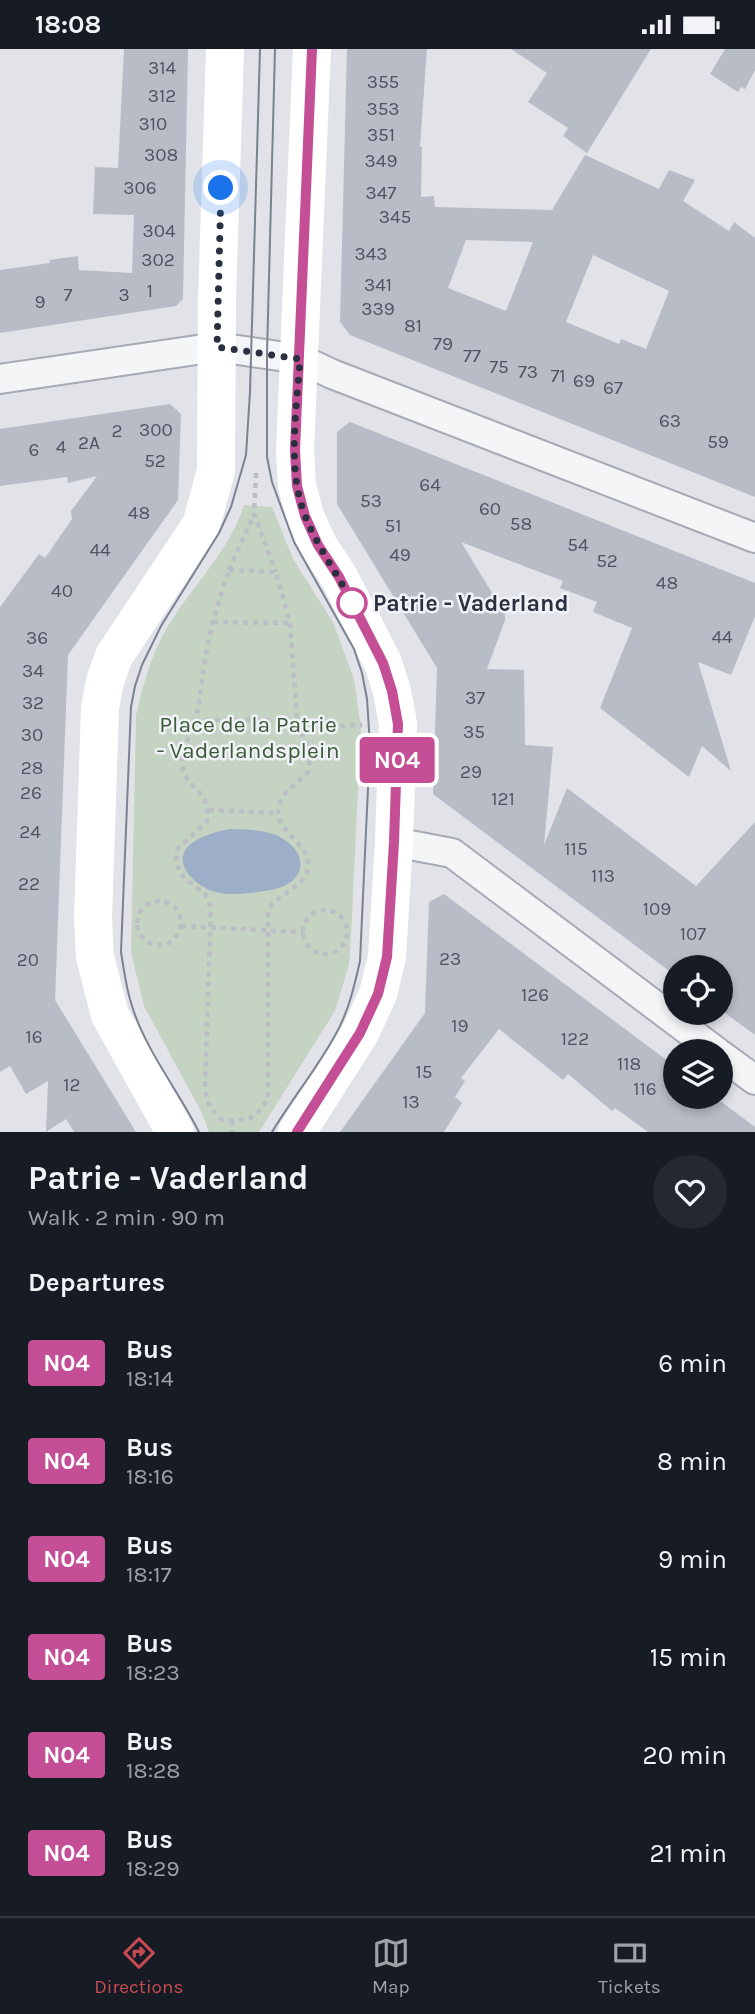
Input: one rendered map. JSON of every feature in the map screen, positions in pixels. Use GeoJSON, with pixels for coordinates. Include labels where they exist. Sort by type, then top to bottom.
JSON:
{"type":"FeatureCollection","features":[{"type":"Feature","properties":{"kind":"street"},"geometry":{"type":"LineString","coordinates":[[175,1132],[110,1015],[95,957],[93,919],[100,708],[105,681],[114,656],[201,525],[216,471],[225,49]]}},
{"type":"Feature","properties":{"kind":"street"},"geometry":{"type":"LineString","coordinates":[[297,1132],[360,1033],[378,994],[387,957],[398,724],[392,691],[377,651],[339,577],[318,545],[305,516],[297,486],[295,450],[312,49]]}},
{"type":"Feature","properties":{"kind":"street"},"geometry":{"type":"LineString","coordinates":[[0,379],[217,347],[300,359],[332,374],[755,538]]}},
{"type":"Feature","properties":{"kind":"street"},"geometry":{"type":"LineString","coordinates":[[394,842],[452,853],[700,1039]]}},
{"type":"Feature","properties":{"kind":"street"},"geometry":{"type":"LineString","coordinates":[[733,1064],[755,1080]]}},
{"type":"Feature","properties":{"kind":"path"},"geometry":{"type":"LineString","coordinates":[[254,513],[276,572],[290,623],[297,720],[310,758],[308,772],[286,792],[278,813],[281,826],[308,857],[308,869],[302,882],[275,899],[268,910],[268,1098],[260,1112],[248,1119],[222,1120],[206,1100],[211,908],[205,894],[180,874],[176,860],[178,848],[207,822],[209,810],[206,800],[187,779],[182,766],[183,751],[195,720],[213,622],[229,570],[254,513]]}},
{"type":"Feature","properties":{"kind":"path"},"geometry":{"type":"LineString","coordinates":[[229,570],[276,572]]}},
{"type":"Feature","properties":{"kind":"path"},"geometry":{"type":"LineString","coordinates":[[213,622],[290,623]]}},
{"type":"Feature","properties":{"kind":"path"},"geometry":{"type":"LineString","coordinates":[[195,720],[297,720]]}},
{"type":"Feature","properties":{"kind":"path"},"geometry":{"type":"LineString","coordinates":[[300,728],[365,725]]}},
{"type":"Feature","properties":{"kind":"path"},"geometry":{"type":"LineString","coordinates":[[209,810],[278,813]]}},
{"type":"Feature","properties":{"kind":"path"},"geometry":{"type":"LineString","coordinates":[[156,901],[168,902],[178,911],[181,926],[177,937],[169,943],[156,946],[145,940],[138,931],[137,921],[144,907],[156,901]]}},
{"type":"Feature","properties":{"kind":"path"},"geometry":{"type":"LineString","coordinates":[[330,910],[341,917],[346,936],[335,951],[321,954],[308,946],[303,932],[306,920],[316,911],[330,910]]}},
{"type":"Feature","properties":{"kind":"path"},"geometry":{"type":"LineString","coordinates":[[181,926],[303,932]]}},
{"type":"Feature","properties":{"kind":"path"},"geometry":{"type":"LineString","coordinates":[[232,1120],[232,1132]]}},
{"type":"Feature","properties":{"kind":"green space","name":"Place de la Patrie - Vaderlandsplein"},"geometry":{"type":"Polygon","coordinates":[[[244,505],[272,507],[293,559],[333,622],[354,679],[361,727],[351,935],[349,965],[335,1011],[259,1132],[209,1132],[202,1113],[144,1006],[131,952],[136,716],[146,676],[161,638],[223,549],[244,505]]]}},
{"type":"Feature","properties":{"kind":"water"},"geometry":{"type":"Polygon","coordinates":[[[231,829],[267,832],[289,843],[300,859],[298,874],[283,886],[249,893],[219,893],[201,886],[187,872],[183,854],[195,841],[231,829]]]}},
{"type":"Feature","properties":{"kind":"building"},"geometry":{"type":"Polygon","coordinates":[[[124,49],[188,49],[183,299],[176,306],[0,333],[0,270],[78,256],[79,270],[132,273],[134,215],[93,214],[95,167],[118,168],[124,49]]]}},
{"type":"Feature","properties":{"kind":"building"},"geometry":{"type":"Polygon","coordinates":[[[347,49],[427,49],[420,147],[421,197],[434,196],[435,207],[552,210],[585,155],[659,189],[669,170],[695,180],[683,201],[729,231],[734,222],[755,238],[755,497],[350,335],[340,322],[347,49]],[[466,240],[448,288],[506,311],[533,242],[466,240]],[[593,255],[566,322],[619,344],[621,339],[646,349],[669,291],[593,255]]]}},
{"type":"Feature","properties":{"kind":"building"},"geometry":{"type":"Polygon","coordinates":[[[511,49],[651,49],[587,153],[563,136],[568,128],[528,102],[547,73],[511,49]]]}},
{"type":"Feature","properties":{"kind":"building"},"geometry":{"type":"Polygon","coordinates":[[[725,49],[755,49],[755,70],[745,89],[741,87],[738,92],[710,74],[725,49]]]}},
{"type":"Feature","properties":{"kind":"building"},"geometry":{"type":"Polygon","coordinates":[[[170,404],[181,414],[178,500],[68,655],[55,1000],[136,1132],[74,1132],[66,1119],[46,1132],[48,1081],[26,1094],[10,1066],[0,1072],[0,607],[39,554],[45,558],[72,519],[71,511],[97,476],[68,483],[67,477],[0,486],[0,429],[170,404]]]}},
{"type":"Feature","properties":{"kind":"building"},"geometry":{"type":"Polygon","coordinates":[[[350,422],[755,583],[755,616],[731,675],[698,662],[731,771],[702,746],[689,777],[600,708],[632,628],[593,612],[597,602],[560,588],[563,581],[461,542],[505,614],[487,669],[524,670],[525,745],[553,747],[544,845],[567,788],[696,886],[755,822],[755,1035],[733,1019],[733,955],[663,955],[663,966],[433,794],[437,668],[337,504],[337,432],[350,422]]]}},
{"type":"Feature","properties":{"kind":"building"},"geometry":{"type":"Polygon","coordinates":[[[444,894],[663,1057],[663,1109],[731,1109],[755,1127],[755,1132],[648,1132],[615,1108],[612,1111],[568,1074],[563,1080],[499,1029],[461,1078],[465,1081],[455,1097],[462,1103],[444,1132],[340,1132],[425,1013],[429,902],[444,894]]]}},
{"type":"Feature","properties":{"kind":"tram line"},"geometry":{"type":"LineString","coordinates":[[199,1132],[145,1039],[132,1006],[124,972],[121,952],[131,707],[142,665],[161,626],[219,533],[231,507],[246,455],[260,49]]}},
{"type":"Feature","properties":{"kind":"tram line"},"geometry":{"type":"LineString","coordinates":[[272,1132],[332,1041],[343,1020],[354,986],[360,961],[370,745],[367,699],[354,649],[294,542],[272,482],[267,457],[275,49]]}},
{"type":"Feature","properties":{"kind":"bus line","name":"N04"},"geometry":{"type":"LineString","coordinates":[[297,1132],[360,1033],[378,994],[387,957],[398,724],[383,663],[339,577],[318,545],[305,516],[297,486],[295,450],[312,49]]}},
{"type":"Feature","properties":{"kind":"place","name":"Patrie - Vaderland"},"geometry":{"type":"Point","coordinates":[352,603]}},
{"type":"Feature","properties":{"kind":"route"},"geometry":{"type":"LineString","coordinates":[[221,188],[217,347],[300,359],[295,450],[297,486],[305,516],[318,545],[352,603]]}}]}
